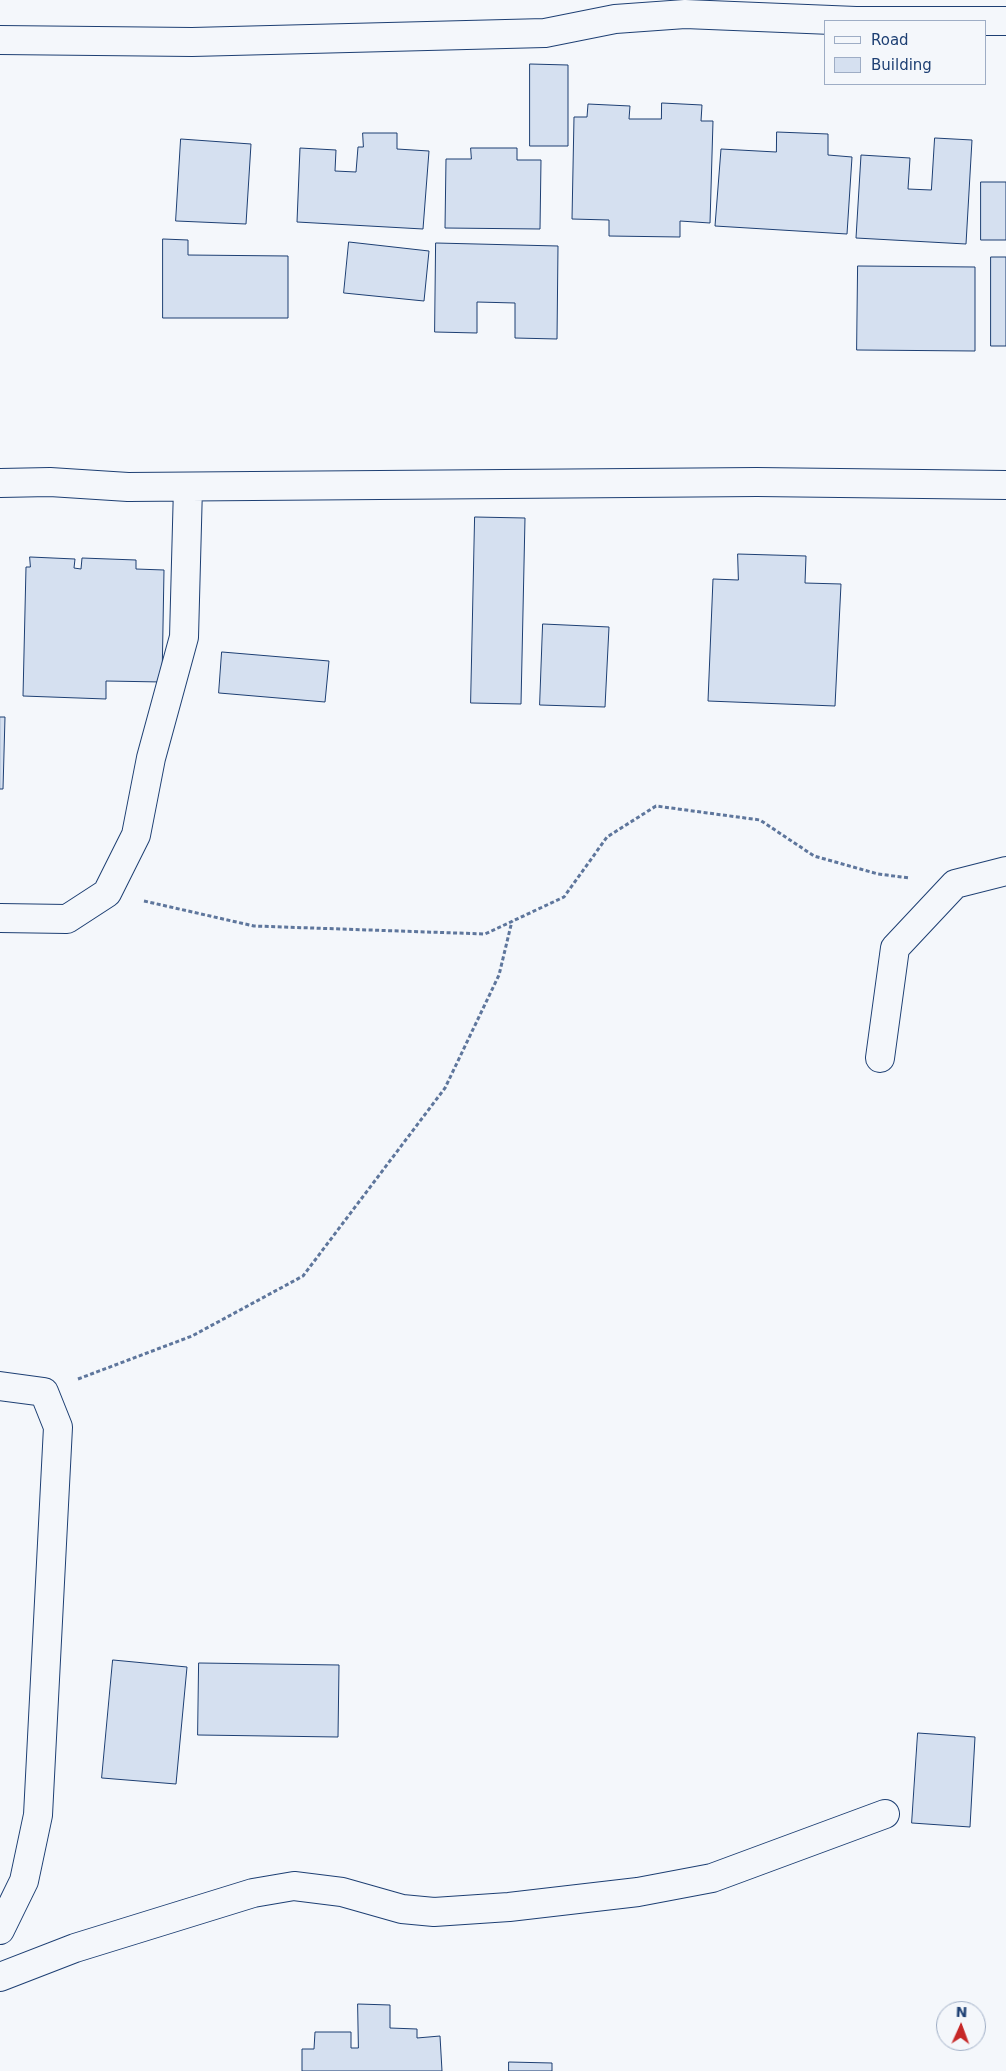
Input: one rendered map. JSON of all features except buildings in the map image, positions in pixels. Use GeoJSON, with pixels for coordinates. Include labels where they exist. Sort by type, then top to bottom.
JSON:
{"type":"FeatureCollection","features":[{"type":"Feature","properties":{"kind":"street"},"geometry":{"type":"LineString","coordinates":[[0,40],[192,42],[545,33],[615,19],[685,14],[832,20]]}},
{"type":"Feature","properties":{"kind":"street"},"geometry":{"type":"LineString","coordinates":[[986,20],[1006,20]]}},
{"type":"Feature","properties":{"kind":"street"},"geometry":{"type":"LineString","coordinates":[[0,483],[50,482],[128,487],[757,482],[1006,485]]}},
{"type":"Feature","properties":{"kind":"street"},"geometry":{"type":"LineString","coordinates":[[0,918],[67,919],[107,893],[136,835],[151,758],[184,637],[188,487]]}},
{"type":"Feature","properties":{"kind":"street"},"geometry":{"type":"LineString","coordinates":[[880,1058],[895,948],[955,884],[1006,871]]}},
{"type":"Feature","properties":{"kind":"street"},"geometry":{"type":"LineString","coordinates":[[0,1386],[44,1392],[58,1427],[38,1815],[24,1881],[0,1930]]}},
{"type":"Feature","properties":{"kind":"street"},"geometry":{"type":"LineString","coordinates":[[0,1977],[75,1948],[253,1893],[294,1886],[342,1892],[402,1909],[434,1912],[509,1907],[638,1892],[712,1878],[885,1814]]}},
{"type":"Feature","properties":{"kind":"path"},"geometry":{"type":"LineString","coordinates":[[107,893],[254,926],[485,934],[564,897],[607,837],[656,806],[760,820],[814,856],[878,874],[955,884]]}},
{"type":"Feature","properties":{"kind":"path"},"geometry":{"type":"LineString","coordinates":[[44,1392],[192,1336],[303,1276],[445,1088],[499,975],[512,921]]}}]}
